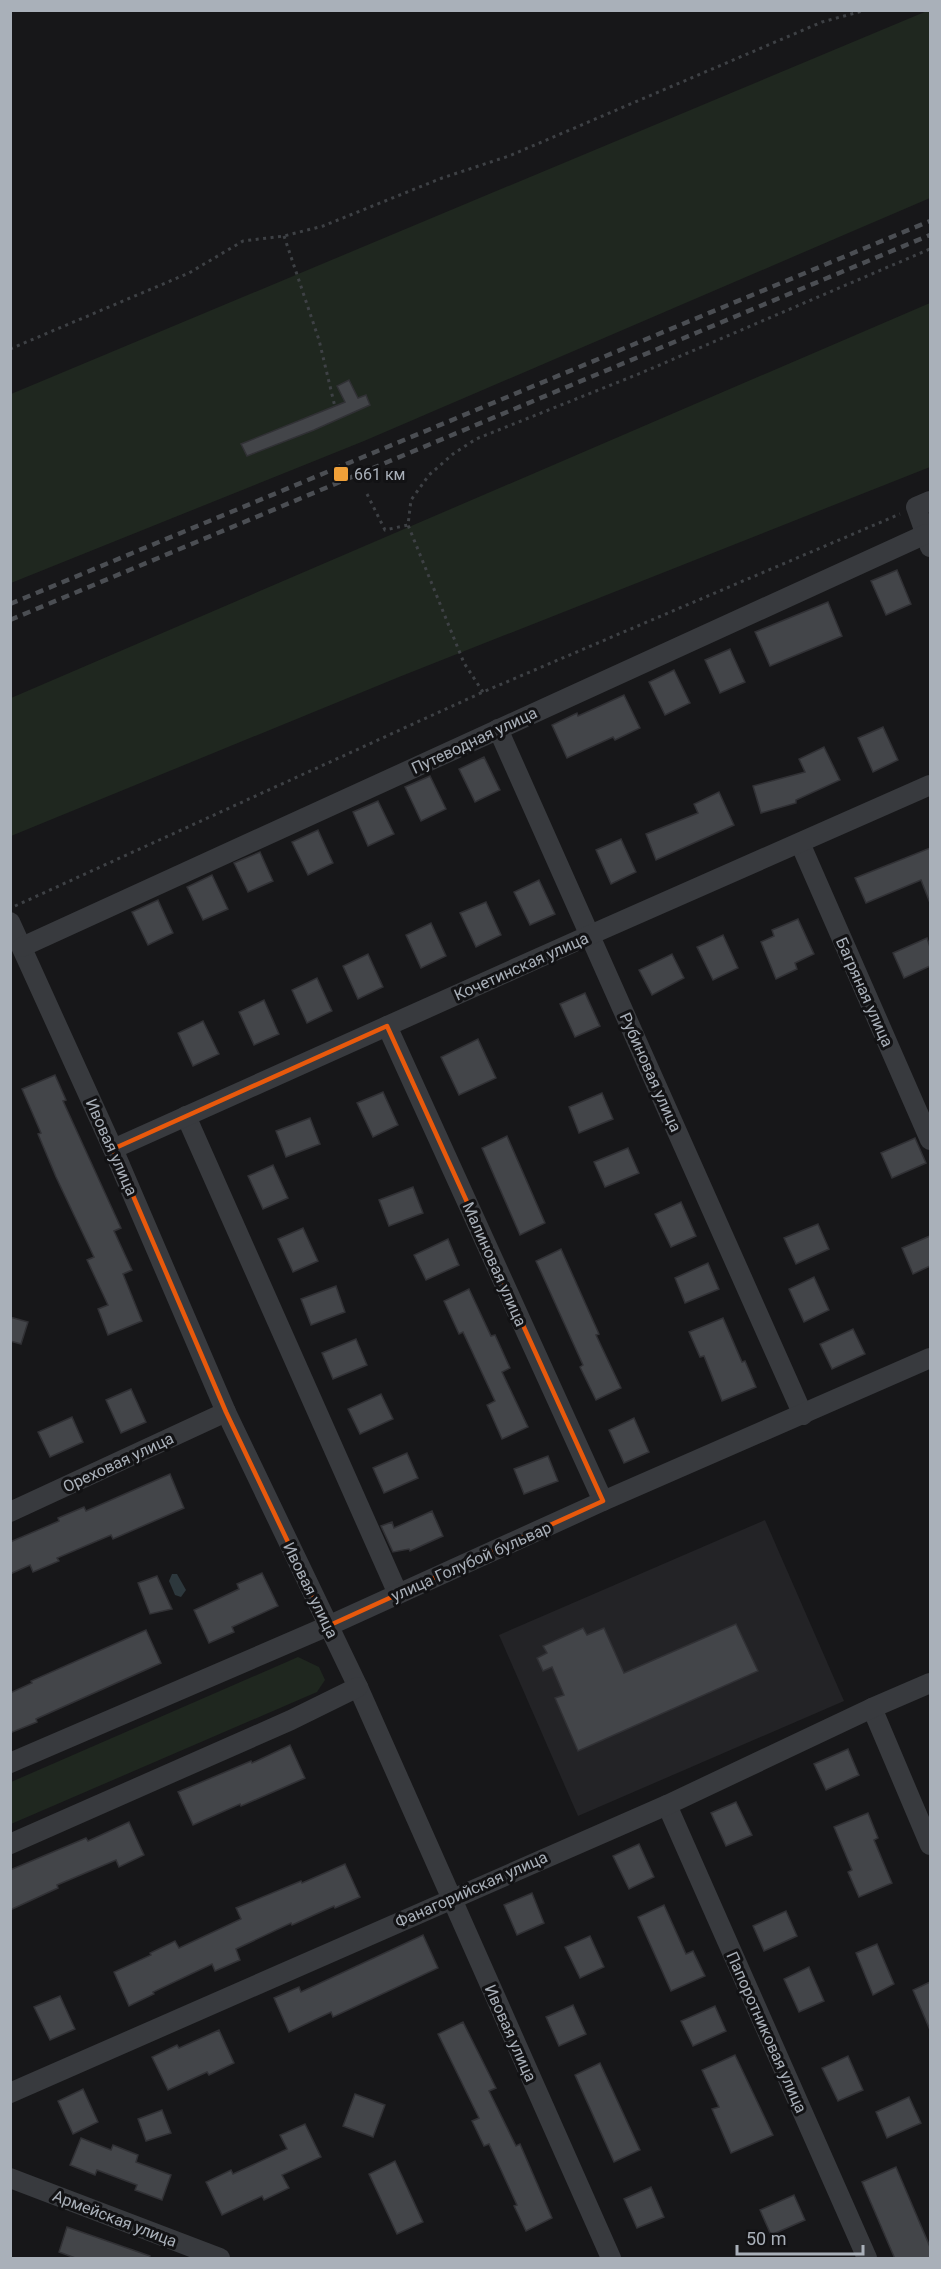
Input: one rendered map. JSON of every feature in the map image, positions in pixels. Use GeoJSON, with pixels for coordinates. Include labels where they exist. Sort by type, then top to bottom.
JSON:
{"type":"FeatureCollection","features":[{"type":"Feature","properties":{"kind":"street"},"geometry":{"type":"LineString","coordinates":[[923,504],[928,540]]}},
{"type":"Feature","properties":{"kind":"street","name":"Путеводная улица"},"geometry":{"type":"LineString","coordinates":[[22,947],[498,729],[928,540]]}},
{"type":"Feature","properties":{"kind":"street","name":"Рубиновая улица"},"geometry":{"type":"LineString","coordinates":[[498,729],[803,1415]]}},
{"type":"Feature","properties":{"kind":"street","name":"Кочетинская улица"},"geometry":{"type":"LineString","coordinates":[[113,1149],[590,934],[930,785]]}},
{"type":"Feature","properties":{"kind":"street","name":"Багряная улица"},"geometry":{"type":"LineString","coordinates":[[800,843],[930,1140]]}},
{"type":"Feature","properties":{"kind":"street","name":"Ивовая улица"},"geometry":{"type":"LineString","coordinates":[[10,922],[113,1149],[226,1412],[358,1687],[610,2259]]}},
{"type":"Feature","properties":{"kind":"street","name":"Малиновая улица"},"geometry":{"type":"LineString","coordinates":[[387,1026],[603,1501]]}},
{"type":"Feature","properties":{"kind":"street"},"geometry":{"type":"LineString","coordinates":[[186,1116],[398,1594]]}},
{"type":"Feature","properties":{"kind":"street","name":"улица Голубой бульвар"},"geometry":{"type":"LineString","coordinates":[[10,1763],[328,1626],[603,1501],[930,1359]]}},
{"type":"Feature","properties":{"kind":"street","name":"Ореховая улица"},"geometry":{"type":"LineString","coordinates":[[10,1512],[226,1412]]}},
{"type":"Feature","properties":{"kind":"street","name":"Фанагорийская улица"},"geometry":{"type":"LineString","coordinates":[[10,2092],[666,1805],[930,1683]]}},
{"type":"Feature","properties":{"kind":"street"},"geometry":{"type":"LineString","coordinates":[[10,1844],[281,1724],[358,1687]]}},
{"type":"Feature","properties":{"kind":"street"},"geometry":{"type":"LineString","coordinates":[[872,1708],[930,1845]]}},
{"type":"Feature","properties":{"kind":"street","name":"Папоротниковая улица"},"geometry":{"type":"LineString","coordinates":[[666,1805],[867,2259]]}},
{"type":"Feature","properties":{"kind":"street","name":"Армейская улица"},"geometry":{"type":"LineString","coordinates":[[10,2178],[220,2259]]}},
{"type":"Feature","properties":{"kind":"path"},"geometry":{"type":"LineString","coordinates":[[10,349],[189,273],[243,241],[284,236],[323,226],[442,178],[508,156],[822,22],[866,10]]}},
{"type":"Feature","properties":{"kind":"path"},"geometry":{"type":"LineString","coordinates":[[284,236],[319,340],[335,407]]}},
{"type":"Feature","properties":{"kind":"path"},"geometry":{"type":"LineString","coordinates":[[483,692],[464,663],[408,525],[411,500],[429,475],[453,454],[476,439],[641,373],[930,249]]}},
{"type":"Feature","properties":{"kind":"path"},"geometry":{"type":"LineString","coordinates":[[367,494],[385,530],[408,525]]}},
{"type":"Feature","properties":{"kind":"path"},"geometry":{"type":"LineString","coordinates":[[10,908],[483,692],[923,504]]}},
{"type":"Feature","properties":{"kind":"highlighted area"},"geometry":{"type":"Polygon","coordinates":[[[387,1026],[603,1501],[328,1626],[226,1412],[113,1149],[387,1026]]]}},
{"type":"Feature","properties":{"kind":"shaded area"},"geometry":{"type":"Polygon","coordinates":[[[930,11],[930,198],[364,441],[11,583],[11,394],[930,11]]]}},
{"type":"Feature","properties":{"kind":"shaded area"},"geometry":{"type":"Polygon","coordinates":[[[930,303],[930,467],[399,677],[11,836],[11,698],[930,303]]]}},
{"type":"Feature","properties":{"kind":"shaded area"},"geometry":{"type":"Polygon","coordinates":[[[765,1520],[844,1701],[578,1816],[499,1635],[765,1520]]]}},
{"type":"Feature","properties":{"kind":"shaded area"},"geometry":{"type":"Polygon","coordinates":[[[172,1574],[177,1574],[186,1590],[181,1597],[175,1595],[169,1581],[172,1574]]]}},
{"type":"Feature","properties":{"kind":"shaded area"},"geometry":{"type":"Polygon","coordinates":[[[298,1657],[319,1667],[325,1680],[317,1692],[11,1824],[11,1782],[298,1657]]]}},
{"type":"Feature","properties":{"kind":"building"},"geometry":{"type":"Polygon","coordinates":[[[349,380],[358,398],[366,395],[370,405],[247,456],[241,444],[345,402],[337,386],[349,380]]]}},
{"type":"Feature","properties":{"kind":"building"},"geometry":{"type":"Polygon","coordinates":[[[897,570],[911,604],[886,615],[871,581],[897,570]]]}},
{"type":"Feature","properties":{"kind":"building"},"geometry":{"type":"Polygon","coordinates":[[[828,602],[842,636],[770,666],[755,632],[828,602]]]}},
{"type":"Feature","properties":{"kind":"building"},"geometry":{"type":"Polygon","coordinates":[[[730,649],[745,682],[720,693],[705,660],[730,649]]]}},
{"type":"Feature","properties":{"kind":"building"},"geometry":{"type":"Polygon","coordinates":[[[674,670],[690,703],[665,715],[649,682],[674,670]]]}},
{"type":"Feature","properties":{"kind":"building"},"geometry":{"type":"Polygon","coordinates":[[[624,695],[640,728],[615,740],[613,737],[567,758],[552,725],[624,695]]]}},
{"type":"Feature","properties":{"kind":"building"},"geometry":{"type":"Polygon","coordinates":[[[883,727],[898,760],[873,772],[858,738],[883,727]]]}},
{"type":"Feature","properties":{"kind":"building"},"geometry":{"type":"Polygon","coordinates":[[[824,747],[840,780],[796,800],[796,803],[761,813],[753,786],[805,772],[799,759],[824,747]]]}},
{"type":"Feature","properties":{"kind":"building"},"geometry":{"type":"Polygon","coordinates":[[[484,757],[500,790],[475,802],[459,769],[484,757]]]}},
{"type":"Feature","properties":{"kind":"building"},"geometry":{"type":"Polygon","coordinates":[[[430,776],[446,809],[421,821],[405,787],[430,776]]]}},
{"type":"Feature","properties":{"kind":"building"},"geometry":{"type":"Polygon","coordinates":[[[719,792],[734,825],[656,860],[646,834],[698,813],[694,804],[719,792]]]}},
{"type":"Feature","properties":{"kind":"building"},"geometry":{"type":"Polygon","coordinates":[[[378,801],[394,834],[368,846],[353,812],[378,801]]]}},
{"type":"Feature","properties":{"kind":"building"},"geometry":{"type":"Polygon","coordinates":[[[318,830],[333,863],[308,875],[292,842],[318,830]]]}},
{"type":"Feature","properties":{"kind":"building"},"geometry":{"type":"Polygon","coordinates":[[[621,839],[636,872],[611,884],[596,850],[621,839]]]}},
{"type":"Feature","properties":{"kind":"building"},"geometry":{"type":"Polygon","coordinates":[[[930,848],[930,903],[921,880],[866,903],[855,878],[930,848]]]}},
{"type":"Feature","properties":{"kind":"building"},"geometry":{"type":"Polygon","coordinates":[[[260,852],[273,881],[248,892],[234,863],[260,852]]]}},
{"type":"Feature","properties":{"kind":"building"},"geometry":{"type":"Polygon","coordinates":[[[212,875],[228,909],[203,920],[187,887],[212,875]]]}},
{"type":"Feature","properties":{"kind":"building"},"geometry":{"type":"Polygon","coordinates":[[[539,880],[555,914],[530,925],[514,892],[539,880]]]}},
{"type":"Feature","properties":{"kind":"building"},"geometry":{"type":"Polygon","coordinates":[[[158,900],[173,933],[148,945],[132,912],[158,900]]]}},
{"type":"Feature","properties":{"kind":"building"},"geometry":{"type":"Polygon","coordinates":[[[486,902],[501,935],[476,947],[460,913],[486,902]]]}},
{"type":"Feature","properties":{"kind":"building"},"geometry":{"type":"Polygon","coordinates":[[[798,919],[814,954],[795,963],[797,969],[776,979],[761,942],[774,936],[772,930],[798,919]]]}},
{"type":"Feature","properties":{"kind":"building"},"geometry":{"type":"Polygon","coordinates":[[[431,923],[446,956],[421,968],[406,935],[431,923]]]}},
{"type":"Feature","properties":{"kind":"building"},"geometry":{"type":"Polygon","coordinates":[[[723,935],[738,968],[713,980],[697,947],[723,935]]]}},
{"type":"Feature","properties":{"kind":"building"},"geometry":{"type":"Polygon","coordinates":[[[927,938],[930,947],[930,966],[904,978],[893,953],[927,938]]]}},
{"type":"Feature","properties":{"kind":"building"},"geometry":{"type":"Polygon","coordinates":[[[368,954],[383,987],[358,999],[343,966],[368,954]]]}},
{"type":"Feature","properties":{"kind":"building"},"geometry":{"type":"Polygon","coordinates":[[[672,954],[684,978],[652,995],[639,970],[672,954]]]}},
{"type":"Feature","properties":{"kind":"building"},"geometry":{"type":"Polygon","coordinates":[[[317,978],[332,1011],[307,1023],[292,990],[317,978]]]}},
{"type":"Feature","properties":{"kind":"building"},"geometry":{"type":"Polygon","coordinates":[[[585,993],[600,1026],[575,1037],[560,1004],[585,993]]]}},
{"type":"Feature","properties":{"kind":"building"},"geometry":{"type":"Polygon","coordinates":[[[264,1000],[279,1034],[254,1045],[239,1012],[264,1000]]]}},
{"type":"Feature","properties":{"kind":"building"},"geometry":{"type":"Polygon","coordinates":[[[203,1021],[219,1054],[193,1066],[178,1033],[203,1021]]]}},
{"type":"Feature","properties":{"kind":"building"},"geometry":{"type":"Polygon","coordinates":[[[478,1039],[496,1078],[459,1095],[441,1057],[478,1039]]]}},
{"type":"Feature","properties":{"kind":"building"},"geometry":{"type":"Polygon","coordinates":[[[55,1075],[66,1100],[63,1101],[121,1228],[114,1231],[132,1270],[123,1274],[142,1321],[108,1335],[98,1309],[108,1305],[87,1260],[94,1257],[56,1177],[38,1134],[41,1133],[22,1089],[55,1075]]]}},
{"type":"Feature","properties":{"kind":"building"},"geometry":{"type":"Polygon","coordinates":[[[383,1092],[398,1125],[373,1137],[357,1103],[383,1092]]]}},
{"type":"Feature","properties":{"kind":"building"},"geometry":{"type":"Polygon","coordinates":[[[602,1093],[613,1119],[579,1133],[569,1107],[602,1093]]]}},
{"type":"Feature","properties":{"kind":"building"},"geometry":{"type":"Polygon","coordinates":[[[310,1118],[320,1144],[286,1157],[276,1131],[310,1118]]]}},
{"type":"Feature","properties":{"kind":"building"},"geometry":{"type":"Polygon","coordinates":[[[507,1136],[545,1223],[520,1235],[482,1148],[507,1136]]]}},
{"type":"Feature","properties":{"kind":"building"},"geometry":{"type":"Polygon","coordinates":[[[915,1138],[926,1163],[892,1178],[881,1153],[915,1138]]]}},
{"type":"Feature","properties":{"kind":"building"},"geometry":{"type":"Polygon","coordinates":[[[628,1148],[639,1173],[605,1187],[594,1162],[628,1148]]]}},
{"type":"Feature","properties":{"kind":"building"},"geometry":{"type":"Polygon","coordinates":[[[273,1165],[288,1198],[263,1209],[248,1176],[273,1165]]]}},
{"type":"Feature","properties":{"kind":"building"},"geometry":{"type":"Polygon","coordinates":[[[413,1187],[423,1213],[389,1226],[379,1200],[413,1187]]]}},
{"type":"Feature","properties":{"kind":"building"},"geometry":{"type":"Polygon","coordinates":[[[681,1202],[696,1236],[671,1247],[655,1214],[681,1202]]]}},
{"type":"Feature","properties":{"kind":"building"},"geometry":{"type":"Polygon","coordinates":[[[818,1224],[829,1249],[796,1264],[784,1238],[818,1224]]]}},
{"type":"Feature","properties":{"kind":"building"},"geometry":{"type":"Polygon","coordinates":[[[303,1228],[318,1261],[293,1272],[278,1239],[303,1228]]]}},
{"type":"Feature","properties":{"kind":"building"},"geometry":{"type":"Polygon","coordinates":[[[930,1236],[930,1266],[913,1274],[902,1248],[930,1236]]]}},
{"type":"Feature","properties":{"kind":"building"},"geometry":{"type":"Polygon","coordinates":[[[448,1239],[459,1265],[426,1280],[414,1255],[448,1239]]]}},
{"type":"Feature","properties":{"kind":"building"},"geometry":{"type":"Polygon","coordinates":[[[561,1249],[599,1334],[596,1335],[621,1388],[596,1400],[580,1367],[583,1365],[536,1261],[561,1249]]]}},
{"type":"Feature","properties":{"kind":"building"},"geometry":{"type":"Polygon","coordinates":[[[708,1263],[719,1289],[685,1303],[675,1278],[708,1263]]]}},
{"type":"Feature","properties":{"kind":"building"},"geometry":{"type":"Polygon","coordinates":[[[814,1277],[829,1310],[804,1322],[789,1289],[814,1277]]]}},
{"type":"Feature","properties":{"kind":"building"},"geometry":{"type":"Polygon","coordinates":[[[336,1286],[345,1312],[311,1325],[301,1299],[336,1286]]]}},
{"type":"Feature","properties":{"kind":"building"},"geometry":{"type":"Polygon","coordinates":[[[469,1289],[491,1336],[495,1335],[510,1368],[502,1372],[528,1427],[502,1439],[487,1405],[495,1401],[463,1332],[459,1334],[444,1301],[469,1289]]]}},
{"type":"Feature","properties":{"kind":"building"},"geometry":{"type":"Polygon","coordinates":[[[10,1317],[28,1322],[21,1344],[10,1341],[10,1317]]]}},
{"type":"Feature","properties":{"kind":"building"},"geometry":{"type":"Polygon","coordinates":[[[723,1318],[742,1362],[745,1361],[756,1387],[722,1401],[704,1356],[700,1357],[689,1332],[723,1318]]]}},
{"type":"Feature","properties":{"kind":"building"},"geometry":{"type":"Polygon","coordinates":[[[853,1329],[865,1354],[832,1369],[820,1344],[853,1329]]]}},
{"type":"Feature","properties":{"kind":"building"},"geometry":{"type":"Polygon","coordinates":[[[356,1339],[367,1365],[333,1379],[322,1353],[356,1339]]]}},
{"type":"Feature","properties":{"kind":"building"},"geometry":{"type":"Polygon","coordinates":[[[131,1389],[146,1422],[121,1433],[106,1400],[131,1389]]]}},
{"type":"Feature","properties":{"kind":"building"},"geometry":{"type":"Polygon","coordinates":[[[381,1394],[393,1419],[360,1434],[348,1409],[381,1394]]]}},
{"type":"Feature","properties":{"kind":"building"},"geometry":{"type":"Polygon","coordinates":[[[72,1417],[83,1442],[50,1457],[38,1432],[72,1417]]]}},
{"type":"Feature","properties":{"kind":"building"},"geometry":{"type":"Polygon","coordinates":[[[634,1418],[649,1452],[624,1463],[609,1430],[634,1418]]]}},
{"type":"Feature","properties":{"kind":"building"},"geometry":{"type":"Polygon","coordinates":[[[407,1453],[418,1478],[384,1493],[373,1468],[407,1453]]]}},
{"type":"Feature","properties":{"kind":"building"},"geometry":{"type":"Polygon","coordinates":[[[548,1456],[558,1481],[524,1494],[514,1469],[548,1456]]]}},
{"type":"Feature","properties":{"kind":"building"},"geometry":{"type":"Polygon","coordinates":[[[170,1474],[184,1508],[113,1539],[111,1535],[57,1558],[59,1561],[33,1572],[30,1565],[10,1574],[10,1542],[59,1521],[58,1518],[84,1507],[86,1511],[170,1474]]]}},
{"type":"Feature","properties":{"kind":"building"},"geometry":{"type":"Polygon","coordinates":[[[432,1511],[443,1536],[410,1551],[409,1549],[393,1552],[381,1526],[392,1522],[394,1528],[432,1511]]]}},
{"type":"Feature","properties":{"kind":"building"},"geometry":{"type":"Polygon","coordinates":[[[262,1573],[278,1606],[232,1627],[234,1632],[209,1643],[194,1610],[239,1589],[237,1584],[262,1573]]]}},
{"type":"Feature","properties":{"kind":"building"},"geometry":{"type":"Polygon","coordinates":[[[157,1576],[172,1609],[150,1614],[138,1583],[157,1576]]]}},
{"type":"Feature","properties":{"kind":"building"},"geometry":{"type":"Polygon","coordinates":[[[736,1624],[758,1671],[578,1751],[555,1698],[564,1695],[552,1667],[543,1671],[537,1658],[547,1653],[543,1646],[583,1628],[587,1635],[604,1628],[624,1673],[736,1624]]]}},
{"type":"Feature","properties":{"kind":"building"},"geometry":{"type":"Polygon","coordinates":[[[146,1630],[161,1663],[10,1733],[10,1693],[32,1683],[31,1681],[146,1630]]]}},
{"type":"Feature","properties":{"kind":"building"},"geometry":{"type":"Polygon","coordinates":[[[290,1745],[305,1778],[193,1825],[178,1792],[251,1761],[252,1763],[290,1745]]]}},
{"type":"Feature","properties":{"kind":"building"},"geometry":{"type":"Polygon","coordinates":[[[848,1749],[859,1775],[826,1790],[814,1764],[848,1749]]]}},
{"type":"Feature","properties":{"kind":"building"},"geometry":{"type":"Polygon","coordinates":[[[736,1802],[752,1835],[726,1846],[711,1813],[736,1802]]]}},
{"type":"Feature","properties":{"kind":"building"},"geometry":{"type":"Polygon","coordinates":[[[868,1813],[878,1838],[874,1840],[892,1883],[859,1897],[848,1872],[852,1870],[834,1827],[868,1813]]]}},
{"type":"Feature","properties":{"kind":"building"},"geometry":{"type":"Polygon","coordinates":[[[129,1822],[144,1855],[119,1867],[116,1860],[57,1885],[58,1888],[10,1910],[10,1870],[86,1838],[88,1841],[129,1822]]]}},
{"type":"Feature","properties":{"kind":"building"},"geometry":{"type":"Polygon","coordinates":[[[639,1844],[654,1877],[629,1889],[613,1856],[639,1844]]]}},
{"type":"Feature","properties":{"kind":"building"},"geometry":{"type":"Polygon","coordinates":[[[345,1864],[360,1897],[292,1925],[291,1923],[236,1949],[240,1960],[215,1971],[212,1964],[129,2006],[114,1972],[175,1941],[179,1948],[241,1919],[236,1908],[345,1864]]]}},
{"type":"Feature","properties":{"kind":"building"},"geometry":{"type":"Polygon","coordinates":[[[532,1893],[544,1923],[517,1935],[504,1905],[532,1893]]]}},
{"type":"Feature","properties":{"kind":"building"},"geometry":{"type":"Polygon","coordinates":[[[664,1905],[686,1954],[693,1951],[705,1976],[671,1991],[638,1917],[664,1905]]]}},
{"type":"Feature","properties":{"kind":"building"},"geometry":{"type":"Polygon","coordinates":[[[786,1911],[797,1936],[764,1951],[753,1926],[786,1911]]]}},
{"type":"Feature","properties":{"kind":"building"},"geometry":{"type":"Polygon","coordinates":[[[423,1935],[438,1968],[333,2017],[331,2012],[289,2032],[274,1998],[299,1987],[301,1992],[423,1935]]]}},
{"type":"Feature","properties":{"kind":"building"},"geometry":{"type":"Polygon","coordinates":[[[590,1936],[604,1967],[580,1978],[565,1947],[590,1936]]]}},
{"type":"Feature","properties":{"kind":"building"},"geometry":{"type":"Polygon","coordinates":[[[877,1944],[894,1984],[873,1995],[856,1953],[877,1944]]]}},
{"type":"Feature","properties":{"kind":"building"},"geometry":{"type":"Polygon","coordinates":[[[809,1967],[824,2001],[799,2012],[784,1979],[809,1967]]]}},
{"type":"Feature","properties":{"kind":"building"},"geometry":{"type":"Polygon","coordinates":[[[930,1982],[930,2030],[913,1990],[930,1982]]]}},
{"type":"Feature","properties":{"kind":"building"},"geometry":{"type":"Polygon","coordinates":[[[60,1996],[75,2029],[50,2040],[34,2007],[60,1996]]]}},
{"type":"Feature","properties":{"kind":"building"},"geometry":{"type":"Polygon","coordinates":[[[573,2005],[586,2034],[559,2046],[546,2017],[573,2005]]]}},
{"type":"Feature","properties":{"kind":"building"},"geometry":{"type":"Polygon","coordinates":[[[715,2006],[726,2031],[693,2046],[681,2021],[715,2006]]]}},
{"type":"Feature","properties":{"kind":"building"},"geometry":{"type":"Polygon","coordinates":[[[463,2022],[496,2088],[489,2091],[516,2146],[520,2144],[552,2218],[526,2231],[514,2206],[517,2205],[489,2144],[484,2146],[472,2121],[479,2118],[438,2034],[463,2022]]]}},
{"type":"Feature","properties":{"kind":"building"},"geometry":{"type":"Polygon","coordinates":[[[219,2030],[234,2063],[209,2075],[207,2072],[168,2090],[152,2057],[219,2030]]]}},
{"type":"Feature","properties":{"kind":"building"},"geometry":{"type":"Polygon","coordinates":[[[735,2055],[773,2135],[731,2153],[712,2109],[719,2107],[702,2070],[735,2055]]]}},
{"type":"Feature","properties":{"kind":"building"},"geometry":{"type":"Polygon","coordinates":[[[848,2056],[863,2090],[838,2101],[822,2068],[848,2056]]]}},
{"type":"Feature","properties":{"kind":"building"},"geometry":{"type":"Polygon","coordinates":[[[600,2063],[640,2150],[614,2162],[575,2075],[600,2063]]]}},
{"type":"Feature","properties":{"kind":"building"},"geometry":{"type":"Polygon","coordinates":[[[83,2089],[98,2122],[73,2134],[58,2101],[83,2089]]]}},
{"type":"Feature","properties":{"kind":"building"},"geometry":{"type":"Polygon","coordinates":[[[355,2094],[385,2105],[373,2137],[343,2126],[355,2094]]]}},
{"type":"Feature","properties":{"kind":"building"},"geometry":{"type":"Polygon","coordinates":[[[909,2097],[921,2123],[887,2138],[876,2112],[909,2097]]]}},
{"type":"Feature","properties":{"kind":"building"},"geometry":{"type":"Polygon","coordinates":[[[162,2110],[171,2133],[146,2141],[138,2119],[162,2110]]]}},
{"type":"Feature","properties":{"kind":"building"},"geometry":{"type":"Polygon","coordinates":[[[305,2124],[321,2157],[282,2175],[289,2188],[264,2200],[262,2196],[222,2215],[206,2182],[231,2170],[233,2174],[287,2149],[280,2135],[305,2124]]]}},
{"type":"Feature","properties":{"kind":"building"},"geometry":{"type":"Polygon","coordinates":[[[81,2138],[111,2150],[113,2145],[138,2155],[136,2162],[171,2175],[162,2200],[135,2190],[137,2185],[97,2170],[95,2175],[70,2165],[81,2138]]]}},
{"type":"Feature","properties":{"kind":"building"},"geometry":{"type":"Polygon","coordinates":[[[395,2161],[423,2222],[397,2234],[369,2174],[395,2161]]]}},
{"type":"Feature","properties":{"kind":"building"},"geometry":{"type":"Polygon","coordinates":[[[896,2167],[930,2247],[930,2259],[895,2259],[862,2182],[896,2167]]]}},
{"type":"Feature","properties":{"kind":"building"},"geometry":{"type":"Polygon","coordinates":[[[651,2187],[664,2217],[637,2228],[624,2199],[651,2187]]]}},
{"type":"Feature","properties":{"kind":"building"},"geometry":{"type":"Polygon","coordinates":[[[794,2195],[805,2220],[771,2235],[760,2210],[794,2195]]]}},
{"type":"Feature","properties":{"kind":"building"},"geometry":{"type":"Polygon","coordinates":[[[67,2227],[150,2256],[149,2259],[78,2259],[59,2252],[67,2227]]]}},
{"type":"Feature","properties":{"kind":"railway"},"geometry":{"type":"LineString","coordinates":[[10,604],[930,221]]}},
{"type":"Feature","properties":{"kind":"railway"},"geometry":{"type":"LineString","coordinates":[[10,620],[930,235]]}},
{"type":"Feature","properties":{"kind":"place","name":"661 км"},"geometry":{"type":"Point","coordinates":[341,474]}}]}
